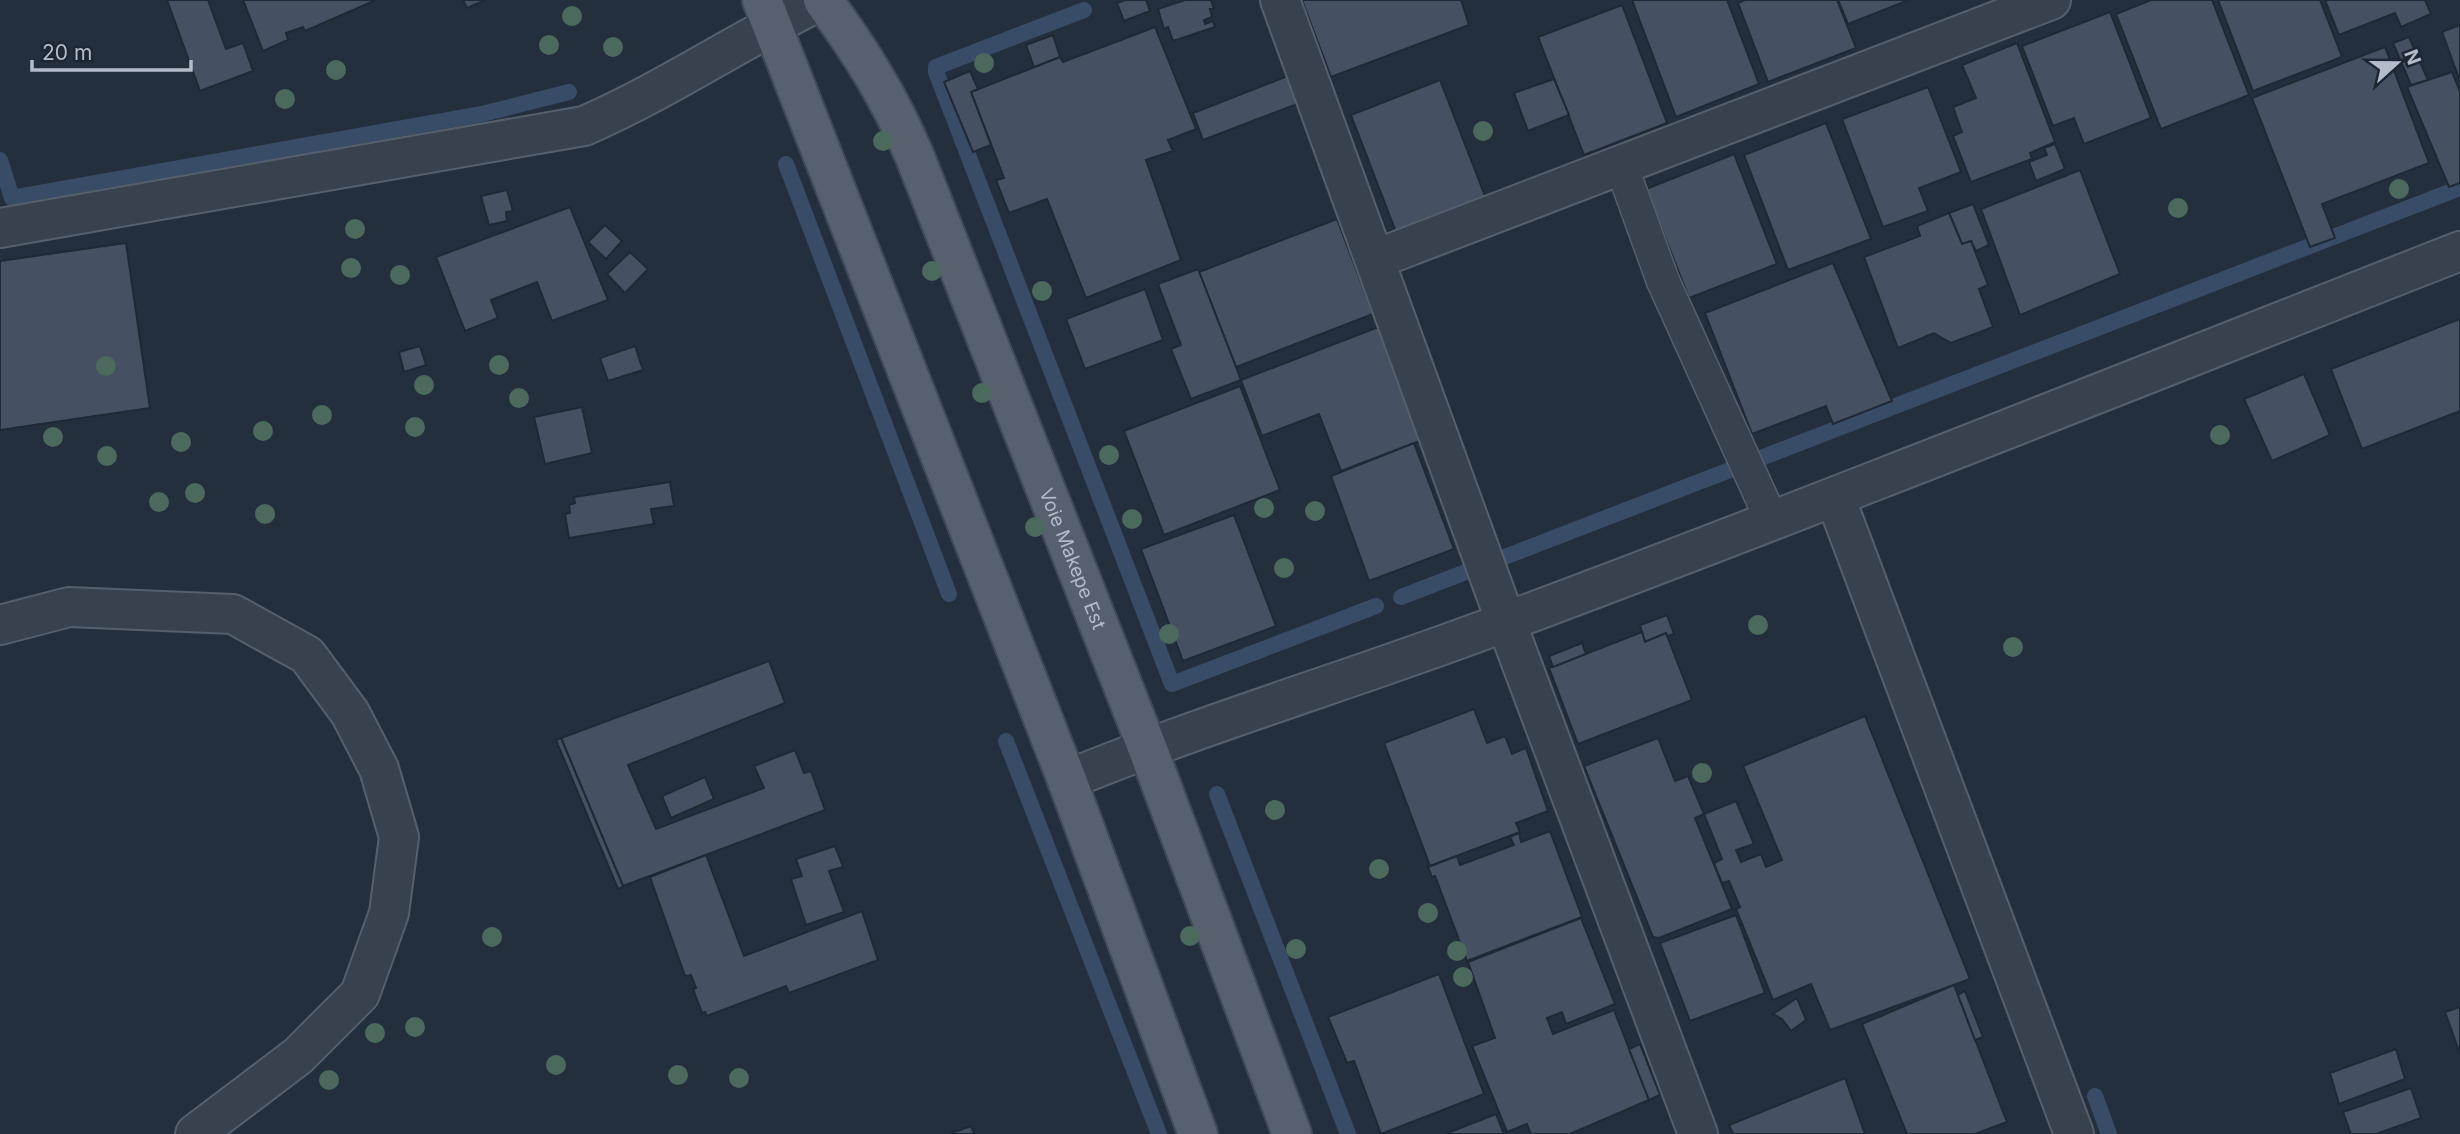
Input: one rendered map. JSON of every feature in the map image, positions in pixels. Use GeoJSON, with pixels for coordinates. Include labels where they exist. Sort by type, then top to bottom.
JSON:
{"type":"FeatureCollection","features":[{"type":"Feature","properties":{"kind":"main road","name":"Voie Makepe Est"},"geometry":{"type":"LineString","coordinates":[[823,0],[867,60],[892,102],[915,156],[1147,747],[1292,1134]]}},
{"type":"Feature","properties":{"kind":"main road"},"geometry":{"type":"LineString","coordinates":[[766,12],[1067,779],[1198,1134]]}},
{"type":"Feature","properties":{"kind":"street"},"geometry":{"type":"LineString","coordinates":[[0,228],[584,127],[636,103],[766,12],[823,0]]}},
{"type":"Feature","properties":{"kind":"street"},"geometry":{"type":"LineString","coordinates":[[1280,0],[1506,622],[1698,1134]]}},
{"type":"Feature","properties":{"kind":"street"},"geometry":{"type":"LineString","coordinates":[[1376,259],[2051,0]]}},
{"type":"Feature","properties":{"kind":"street"},"geometry":{"type":"LineString","coordinates":[[1067,779],[1147,747],[1506,622],[1835,497],[2460,251]]}},
{"type":"Feature","properties":{"kind":"street"},"geometry":{"type":"LineString","coordinates":[[1835,497],[2074,1134]]}},
{"type":"Feature","properties":{"kind":"street"},"geometry":{"type":"LineString","coordinates":[[0,625],[69,607],[233,614],[307,655],[350,712],[379,769],[399,837],[389,913],[360,994],[298,1056],[195,1134]]}},
{"type":"Feature","properties":{"kind":"lane"},"geometry":{"type":"LineString","coordinates":[[1620,165],[1663,281],[1772,521]]}},
{"type":"Feature","properties":{"kind":"building"},"geometry":{"type":"Polygon","coordinates":[[[167,0],[208,0],[226,49],[243,43],[253,71],[200,91],[167,0]]]}},
{"type":"Feature","properties":{"kind":"building"},"geometry":{"type":"Polygon","coordinates":[[[243,0],[376,0],[305,31],[303,27],[286,33],[288,40],[263,51],[243,0]]]}},
{"type":"Feature","properties":{"kind":"building"},"geometry":{"type":"Polygon","coordinates":[[[463,0],[486,0],[467,8],[463,0]]]}},
{"type":"Feature","properties":{"kind":"building"},"geometry":{"type":"Polygon","coordinates":[[[1125,0],[1146,0],[1150,11],[1124,21],[1117,3],[1125,0]]]}},
{"type":"Feature","properties":{"kind":"building"},"geometry":{"type":"Polygon","coordinates":[[[1185,0],[1211,0],[1214,9],[1210,9],[1212,17],[1204,20],[1205,24],[1213,21],[1215,27],[1173,41],[1168,27],[1164,29],[1158,9],[1185,0]]]}},
{"type":"Feature","properties":{"kind":"building"},"geometry":{"type":"Polygon","coordinates":[[[1302,0],[1461,0],[1469,25],[1331,77],[1302,0]]]}},
{"type":"Feature","properties":{"kind":"building"},"geometry":{"type":"Polygon","coordinates":[[[1632,0],[1727,0],[1759,84],[1676,117],[1632,0]]]}},
{"type":"Feature","properties":{"kind":"building"},"geometry":{"type":"Polygon","coordinates":[[[1745,0],[1837,0],[1856,48],[1768,82],[1738,3],[1745,0]]]}},
{"type":"Feature","properties":{"kind":"building"},"geometry":{"type":"Polygon","coordinates":[[[1838,0],[1909,0],[1848,24],[1838,0]]]}},
{"type":"Feature","properties":{"kind":"building"},"geometry":{"type":"Polygon","coordinates":[[[2151,0],[2212,0],[2249,95],[2161,129],[2116,14],[2151,0]]]}},
{"type":"Feature","properties":{"kind":"building"},"geometry":{"type":"Polygon","coordinates":[[[2218,0],[2320,0],[2342,57],[2253,91],[2218,0]]]}},
{"type":"Feature","properties":{"kind":"building"},"geometry":{"type":"Polygon","coordinates":[[[2325,0],[2425,0],[2431,14],[2401,27],[2395,13],[2339,35],[2325,0]]]}},
{"type":"Feature","properties":{"kind":"building"},"geometry":{"type":"Polygon","coordinates":[[[1622,5],[1667,123],[1584,155],[1538,37],[1622,5]]]}},
{"type":"Feature","properties":{"kind":"building"},"geometry":{"type":"Polygon","coordinates":[[[2110,12],[2151,118],[2084,144],[2074,118],[2053,126],[2022,46],[2110,12]]]}},
{"type":"Feature","properties":{"kind":"building"},"geometry":{"type":"Polygon","coordinates":[[[2460,25],[2460,81],[2442,32],[2460,25]]]}},
{"type":"Feature","properties":{"kind":"building"},"geometry":{"type":"Polygon","coordinates":[[[1155,27],[1196,129],[1168,140],[1173,151],[1146,160],[1181,260],[1086,298],[1047,199],[1009,213],[996,180],[1004,178],[971,92],[1060,57],[1063,62],[1155,27]]]}},
{"type":"Feature","properties":{"kind":"building"},"geometry":{"type":"Polygon","coordinates":[[[1053,35],[1060,57],[1034,67],[1026,45],[1053,35]]]}},
{"type":"Feature","properties":{"kind":"building"},"geometry":{"type":"Polygon","coordinates":[[[2409,37],[2428,80],[2411,85],[2393,43],[2409,37]]]}},
{"type":"Feature","properties":{"kind":"building"},"geometry":{"type":"Polygon","coordinates":[[[2017,43],[2055,142],[2030,153],[2032,159],[1971,182],[1953,136],[1962,132],[1953,107],[1976,98],[1962,65],[2017,43]]]}},
{"type":"Feature","properties":{"kind":"building"},"geometry":{"type":"Polygon","coordinates":[[[2385,47],[2429,163],[2322,204],[2335,238],[2310,247],[2252,98],[2385,47]]]}},
{"type":"Feature","properties":{"kind":"building"},"geometry":{"type":"Polygon","coordinates":[[[970,71],[978,89],[971,92],[991,145],[973,152],[944,82],[970,71]]]}},
{"type":"Feature","properties":{"kind":"building"},"geometry":{"type":"Polygon","coordinates":[[[2452,72],[2460,92],[2460,183],[2449,187],[2407,87],[2452,72]]]}},
{"type":"Feature","properties":{"kind":"building"},"geometry":{"type":"Polygon","coordinates":[[[1290,75],[1300,103],[1203,140],[1193,113],[1290,75]]]}},
{"type":"Feature","properties":{"kind":"building"},"geometry":{"type":"Polygon","coordinates":[[[1554,79],[1569,115],[1528,131],[1514,93],[1554,79]]]}},
{"type":"Feature","properties":{"kind":"building"},"geometry":{"type":"Polygon","coordinates":[[[1440,80],[1485,196],[1396,232],[1351,115],[1440,80]]]}},
{"type":"Feature","properties":{"kind":"building"},"geometry":{"type":"Polygon","coordinates":[[[1928,87],[1961,172],[1919,188],[1928,211],[1883,227],[1842,119],[1928,87]]]}},
{"type":"Feature","properties":{"kind":"building"},"geometry":{"type":"Polygon","coordinates":[[[1826,123],[1871,239],[1788,270],[1744,155],[1826,123]]]}},
{"type":"Feature","properties":{"kind":"building"},"geometry":{"type":"Polygon","coordinates":[[[2055,144],[2065,169],[2036,181],[2029,162],[2047,155],[2044,148],[2055,144]]]}},
{"type":"Feature","properties":{"kind":"building"},"geometry":{"type":"Polygon","coordinates":[[[1734,154],[1777,264],[1689,298],[1646,189],[1734,154]]]}},
{"type":"Feature","properties":{"kind":"building"},"geometry":{"type":"Polygon","coordinates":[[[2080,170],[2120,274],[2020,315],[1981,209],[2080,170]]]}},
{"type":"Feature","properties":{"kind":"building"},"geometry":{"type":"Polygon","coordinates":[[[507,190],[513,211],[506,212],[507,221],[489,225],[481,196],[507,190]]]}},
{"type":"Feature","properties":{"kind":"building"},"geometry":{"type":"Polygon","coordinates":[[[1973,204],[1989,245],[1976,251],[1971,241],[1962,244],[1949,213],[1973,204]]]}},
{"type":"Feature","properties":{"kind":"building"},"geometry":{"type":"Polygon","coordinates":[[[570,207],[608,300],[552,321],[537,282],[491,300],[498,318],[465,331],[436,257],[570,207]]]}},
{"type":"Feature","properties":{"kind":"building"},"geometry":{"type":"Polygon","coordinates":[[[1949,213],[1962,244],[1971,241],[1988,285],[1979,289],[1993,327],[1951,343],[1934,333],[1898,348],[1864,257],[1920,236],[1917,226],[1949,213]]]}},
{"type":"Feature","properties":{"kind":"building"},"geometry":{"type":"Polygon","coordinates":[[[1337,219],[1373,314],[1236,367],[1199,272],[1337,219]]]}},
{"type":"Feature","properties":{"kind":"building"},"geometry":{"type":"Polygon","coordinates":[[[605,225],[622,241],[606,259],[588,242],[605,225]]]}},
{"type":"Feature","properties":{"kind":"building"},"geometry":{"type":"Polygon","coordinates":[[[126,243],[150,408],[0,430],[0,261],[126,243]]]}},
{"type":"Feature","properties":{"kind":"building"},"geometry":{"type":"Polygon","coordinates":[[[630,252],[648,269],[625,293],[607,274],[630,252]]]}},
{"type":"Feature","properties":{"kind":"building"},"geometry":{"type":"Polygon","coordinates":[[[1833,263],[1892,401],[1833,424],[1826,406],[1752,434],[1705,313],[1833,263]]]}},
{"type":"Feature","properties":{"kind":"building"},"geometry":{"type":"Polygon","coordinates":[[[1198,269],[1241,380],[1191,399],[1171,349],[1181,345],[1158,284],[1198,269]]]}},
{"type":"Feature","properties":{"kind":"building"},"geometry":{"type":"Polygon","coordinates":[[[1145,289],[1163,340],[1085,369],[1066,319],[1145,289]]]}},
{"type":"Feature","properties":{"kind":"building"},"geometry":{"type":"Polygon","coordinates":[[[2460,319],[2460,411],[2362,449],[2331,369],[2460,319]]]}},
{"type":"Feature","properties":{"kind":"building"},"geometry":{"type":"Polygon","coordinates":[[[1381,326],[1425,439],[1341,471],[1319,414],[1262,436],[1241,380],[1381,326]]]}},
{"type":"Feature","properties":{"kind":"building"},"geometry":{"type":"Polygon","coordinates":[[[420,346],[426,365],[404,372],[399,352],[420,346]]]}},
{"type":"Feature","properties":{"kind":"building"},"geometry":{"type":"Polygon","coordinates":[[[635,346],[643,370],[608,381],[600,358],[635,346]]]}},
{"type":"Feature","properties":{"kind":"building"},"geometry":{"type":"Polygon","coordinates":[[[2304,374],[2330,435],[2272,461],[2244,399],[2304,374]]]}},
{"type":"Feature","properties":{"kind":"building"},"geometry":{"type":"Polygon","coordinates":[[[1240,386],[1280,490],[1164,535],[1124,431],[1240,386]]]}},
{"type":"Feature","properties":{"kind":"building"},"geometry":{"type":"Polygon","coordinates":[[[582,407],[592,453],[545,464],[534,417],[582,407]]]}},
{"type":"Feature","properties":{"kind":"building"},"geometry":{"type":"Polygon","coordinates":[[[1414,443],[1454,549],[1369,581],[1331,476],[1414,443]]]}},
{"type":"Feature","properties":{"kind":"building"},"geometry":{"type":"Polygon","coordinates":[[[670,482],[674,506],[651,509],[654,524],[569,538],[565,514],[570,513],[569,505],[575,503],[574,497],[670,482]]]}},
{"type":"Feature","properties":{"kind":"building"},"geometry":{"type":"Polygon","coordinates":[[[1234,515],[1276,626],[1183,661],[1141,549],[1234,515]]]}},
{"type":"Feature","properties":{"kind":"building"},"geometry":{"type":"Polygon","coordinates":[[[1667,615],[1674,634],[1667,636],[1666,633],[1645,642],[1640,625],[1667,615]]]}},
{"type":"Feature","properties":{"kind":"building"},"geometry":{"type":"Polygon","coordinates":[[[1642,632],[1645,642],[1666,633],[1692,700],[1578,744],[1549,668],[1642,632]]]}},
{"type":"Feature","properties":{"kind":"building"},"geometry":{"type":"Polygon","coordinates":[[[1582,643],[1586,654],[1553,667],[1549,656],[1582,643]]]}},
{"type":"Feature","properties":{"kind":"building"},"geometry":{"type":"Polygon","coordinates":[[[769,661],[785,703],[628,765],[656,829],[764,788],[754,766],[795,750],[804,773],[811,771],[825,810],[623,886],[561,738],[769,661]]]}},
{"type":"Feature","properties":{"kind":"building"},"geometry":{"type":"Polygon","coordinates":[[[1474,709],[1487,743],[1505,736],[1512,754],[1526,748],[1548,811],[1516,823],[1520,832],[1430,866],[1384,743],[1474,709]]]}},
{"type":"Feature","properties":{"kind":"building"},"geometry":{"type":"Polygon","coordinates":[[[1865,716],[1970,979],[1830,1030],[1811,984],[1773,1000],[1736,909],[1740,907],[1729,881],[1722,883],[1714,863],[1722,859],[1704,814],[1736,801],[1754,844],[1736,850],[1741,862],[1761,854],[1766,867],[1782,860],[1743,766],[1865,716]]]}},
{"type":"Feature","properties":{"kind":"building"},"geometry":{"type":"Polygon","coordinates":[[[561,738],[623,886],[621,888],[618,889],[556,740],[561,738]]]}},
{"type":"Feature","properties":{"kind":"building"},"geometry":{"type":"Polygon","coordinates":[[[1658,738],[1675,781],[1688,776],[1704,814],[1695,818],[1732,909],[1659,938],[1653,937],[1584,766],[1658,738]]]}},
{"type":"Feature","properties":{"kind":"building"},"geometry":{"type":"Polygon","coordinates":[[[705,777],[714,799],[671,818],[662,796],[705,777]]]}},
{"type":"Feature","properties":{"kind":"building"},"geometry":{"type":"Polygon","coordinates":[[[1550,831],[1582,917],[1467,961],[1435,876],[1432,877],[1428,867],[1457,856],[1460,865],[1514,845],[1510,837],[1519,833],[1521,842],[1550,831]]]}},
{"type":"Feature","properties":{"kind":"building"},"geometry":{"type":"Polygon","coordinates":[[[835,846],[843,867],[829,871],[844,912],[806,925],[791,879],[802,876],[796,859],[835,846]]]}},
{"type":"Feature","properties":{"kind":"building"},"geometry":{"type":"Polygon","coordinates":[[[706,855],[744,956],[862,911],[878,960],[789,993],[786,986],[707,1016],[705,1012],[702,1013],[693,989],[696,988],[691,975],[685,976],[650,877],[706,855]]]}},
{"type":"Feature","properties":{"kind":"building"},"geometry":{"type":"Polygon","coordinates":[[[1736,915],[1765,993],[1690,1021],[1660,943],[1736,915]]]}},
{"type":"Feature","properties":{"kind":"building"},"geometry":{"type":"Polygon","coordinates":[[[1581,918],[1615,1004],[1566,1024],[1562,1012],[1547,1018],[1553,1034],[1614,1010],[1649,1100],[1570,1134],[1531,1134],[1527,1124],[1507,1132],[1472,1046],[1495,1038],[1468,962],[1581,918]]]}},
{"type":"Feature","properties":{"kind":"building"},"geometry":{"type":"Polygon","coordinates":[[[1439,974],[1484,1094],[1381,1134],[1354,1061],[1347,1063],[1328,1017],[1439,974]]]}},
{"type":"Feature","properties":{"kind":"building"},"geometry":{"type":"Polygon","coordinates":[[[1954,985],[2007,1122],[1975,1134],[1907,1134],[1862,1024],[1954,985]]]}},
{"type":"Feature","properties":{"kind":"building"},"geometry":{"type":"Polygon","coordinates":[[[1965,991],[1983,1037],[1975,1040],[1958,995],[1965,991]]]}},
{"type":"Feature","properties":{"kind":"building"},"geometry":{"type":"Polygon","coordinates":[[[1797,998],[1806,1020],[1791,1031],[1782,1019],[1773,1014],[1797,998]]]}},
{"type":"Feature","properties":{"kind":"building"},"geometry":{"type":"Polygon","coordinates":[[[2460,1007],[2460,1054],[2445,1012],[2460,1007]]]}},
{"type":"Feature","properties":{"kind":"building"},"geometry":{"type":"Polygon","coordinates":[[[1640,1044],[1660,1095],[1649,1100],[1629,1049],[1640,1044]]]}},
{"type":"Feature","properties":{"kind":"building"},"geometry":{"type":"Polygon","coordinates":[[[2396,1049],[2405,1079],[2339,1104],[2330,1073],[2396,1049]]]}},
{"type":"Feature","properties":{"kind":"building"},"geometry":{"type":"Polygon","coordinates":[[[1845,1078],[1865,1134],[1733,1134],[1729,1125],[1845,1078]]]}},
{"type":"Feature","properties":{"kind":"building"},"geometry":{"type":"Polygon","coordinates":[[[2411,1088],[2421,1118],[2376,1134],[2351,1134],[2343,1112],[2411,1088]]]}},
{"type":"Feature","properties":{"kind":"building"},"geometry":{"type":"Polygon","coordinates":[[[1496,1114],[1504,1134],[1445,1134],[1496,1114]]]}},
{"type":"Feature","properties":{"kind":"building"},"geometry":{"type":"Polygon","coordinates":[[[971,1126],[974,1134],[949,1134],[971,1126]]]}},
{"type":"Feature","properties":{"kind":"waterway"},"geometry":{"type":"LineString","coordinates":[[1084,10],[936,67],[936,72],[1172,684],[1376,606]]}},
{"type":"Feature","properties":{"kind":"waterway"},"geometry":{"type":"LineString","coordinates":[[0,160],[12,198],[482,114],[569,92]]}},
{"type":"Feature","properties":{"kind":"waterway"},"geometry":{"type":"LineString","coordinates":[[786,164],[949,594]]}},
{"type":"Feature","properties":{"kind":"waterway"},"geometry":{"type":"LineString","coordinates":[[1401,597],[2460,188]]}},
{"type":"Feature","properties":{"kind":"waterway"},"geometry":{"type":"LineString","coordinates":[[1006,741],[1159,1134]]}},
{"type":"Feature","properties":{"kind":"waterway"},"geometry":{"type":"LineString","coordinates":[[1217,794],[1348,1134]]}},
{"type":"Feature","properties":{"kind":"waterway"},"geometry":{"type":"LineString","coordinates":[[2095,1096],[2109,1134]]}}]}
